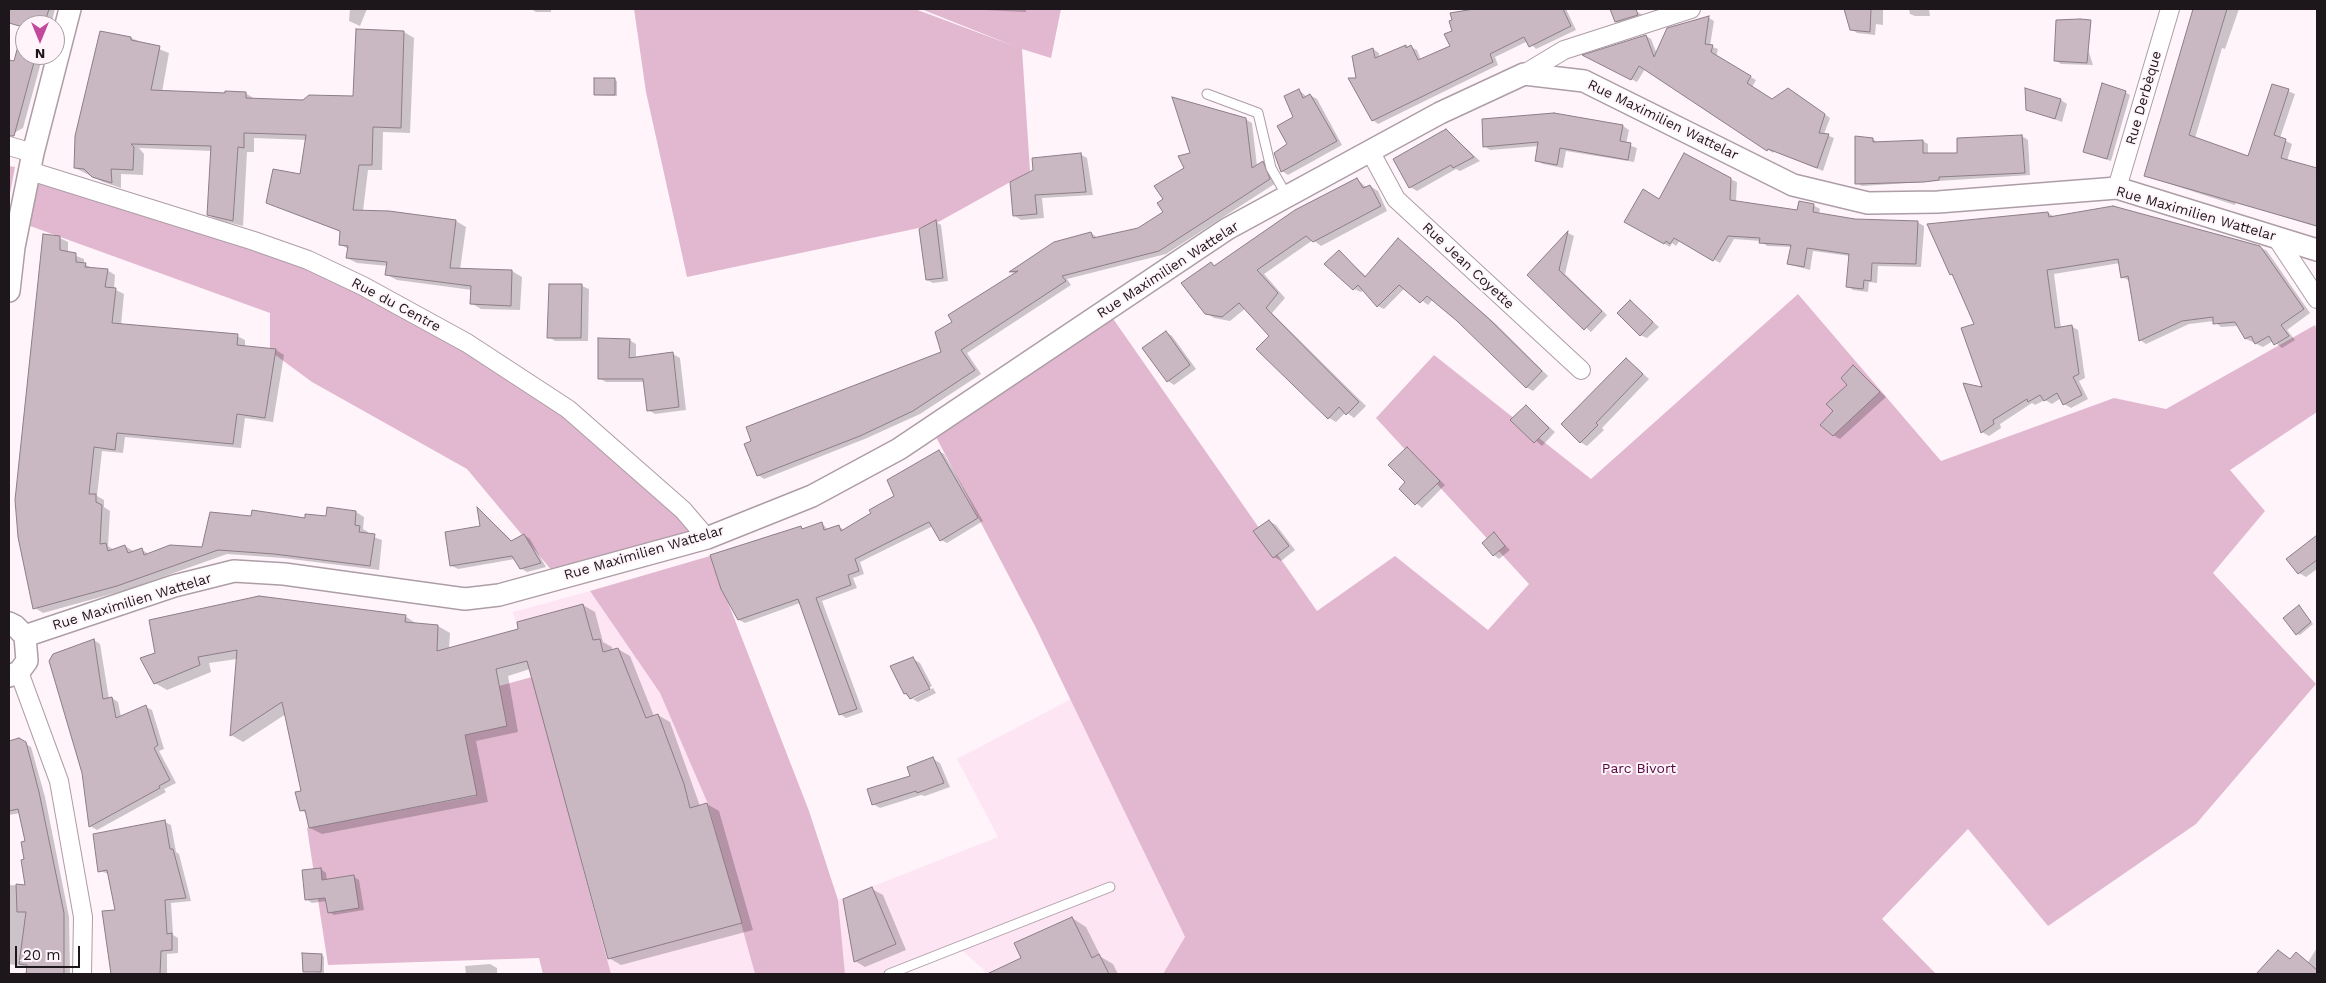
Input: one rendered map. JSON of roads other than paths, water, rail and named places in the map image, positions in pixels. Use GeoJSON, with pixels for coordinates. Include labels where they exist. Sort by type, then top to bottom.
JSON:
{"type":"FeatureCollection","features":[{"type":"Feature","properties":{"kind":"street"},"geometry":{"type":"LineString","coordinates":[[9,291],[14,247],[31,162],[70,9]]}},
{"type":"Feature","properties":{"kind":"street"},"geometry":{"type":"LineString","coordinates":[[1524,74],[1564,50],[1690,9]]}},
{"type":"Feature","properties":{"kind":"street","name":"Rue Derbèque"},"geometry":{"type":"LineString","coordinates":[[2117,188],[2170,9]]}},
{"type":"Feature","properties":{"kind":"street","name":"Rue Maximilien Wattelar"},"geometry":{"type":"LineString","coordinates":[[25,636],[174,586],[234,572],[284,574],[465,599],[499,594],[532,584],[576,575],[707,538],[812,496],[899,449],[1226,230],[1440,113],[1524,74],[1584,81],[1793,185],[1868,204],[1938,202],[2117,188],[2317,250]]}},
{"type":"Feature","properties":{"kind":"street","name":"Rue du Centre"},"geometry":{"type":"LineString","coordinates":[[9,146],[31,162],[308,260],[363,286],[466,343],[568,409],[683,510],[707,538]]}},
{"type":"Feature","properties":{"kind":"street","name":"Rue Jean Coyette"},"geometry":{"type":"LineString","coordinates":[[1370,151],[1396,200],[1581,370]]}},
{"type":"Feature","properties":{"kind":"street"},"geometry":{"type":"LineString","coordinates":[[2276,237],[2317,299]]}},
{"type":"Feature","properties":{"kind":"street"},"geometry":{"type":"LineString","coordinates":[[9,623],[25,636],[27,661],[14,674],[58,781],[83,917],[82,974]]}},
{"type":"Feature","properties":{"kind":"lane"},"geometry":{"type":"LineString","coordinates":[[1207,94],[1258,113],[1271,168],[1287,196]]}},
{"type":"Feature","properties":{"kind":"lane"},"geometry":{"type":"LineString","coordinates":[[889,974],[1110,887]]}},
{"type":"Feature","properties":{"kind":"park label","name":"Parc Bivort"},"geometry":{"type":"Point","coordinates":[1639,769]}}]}
